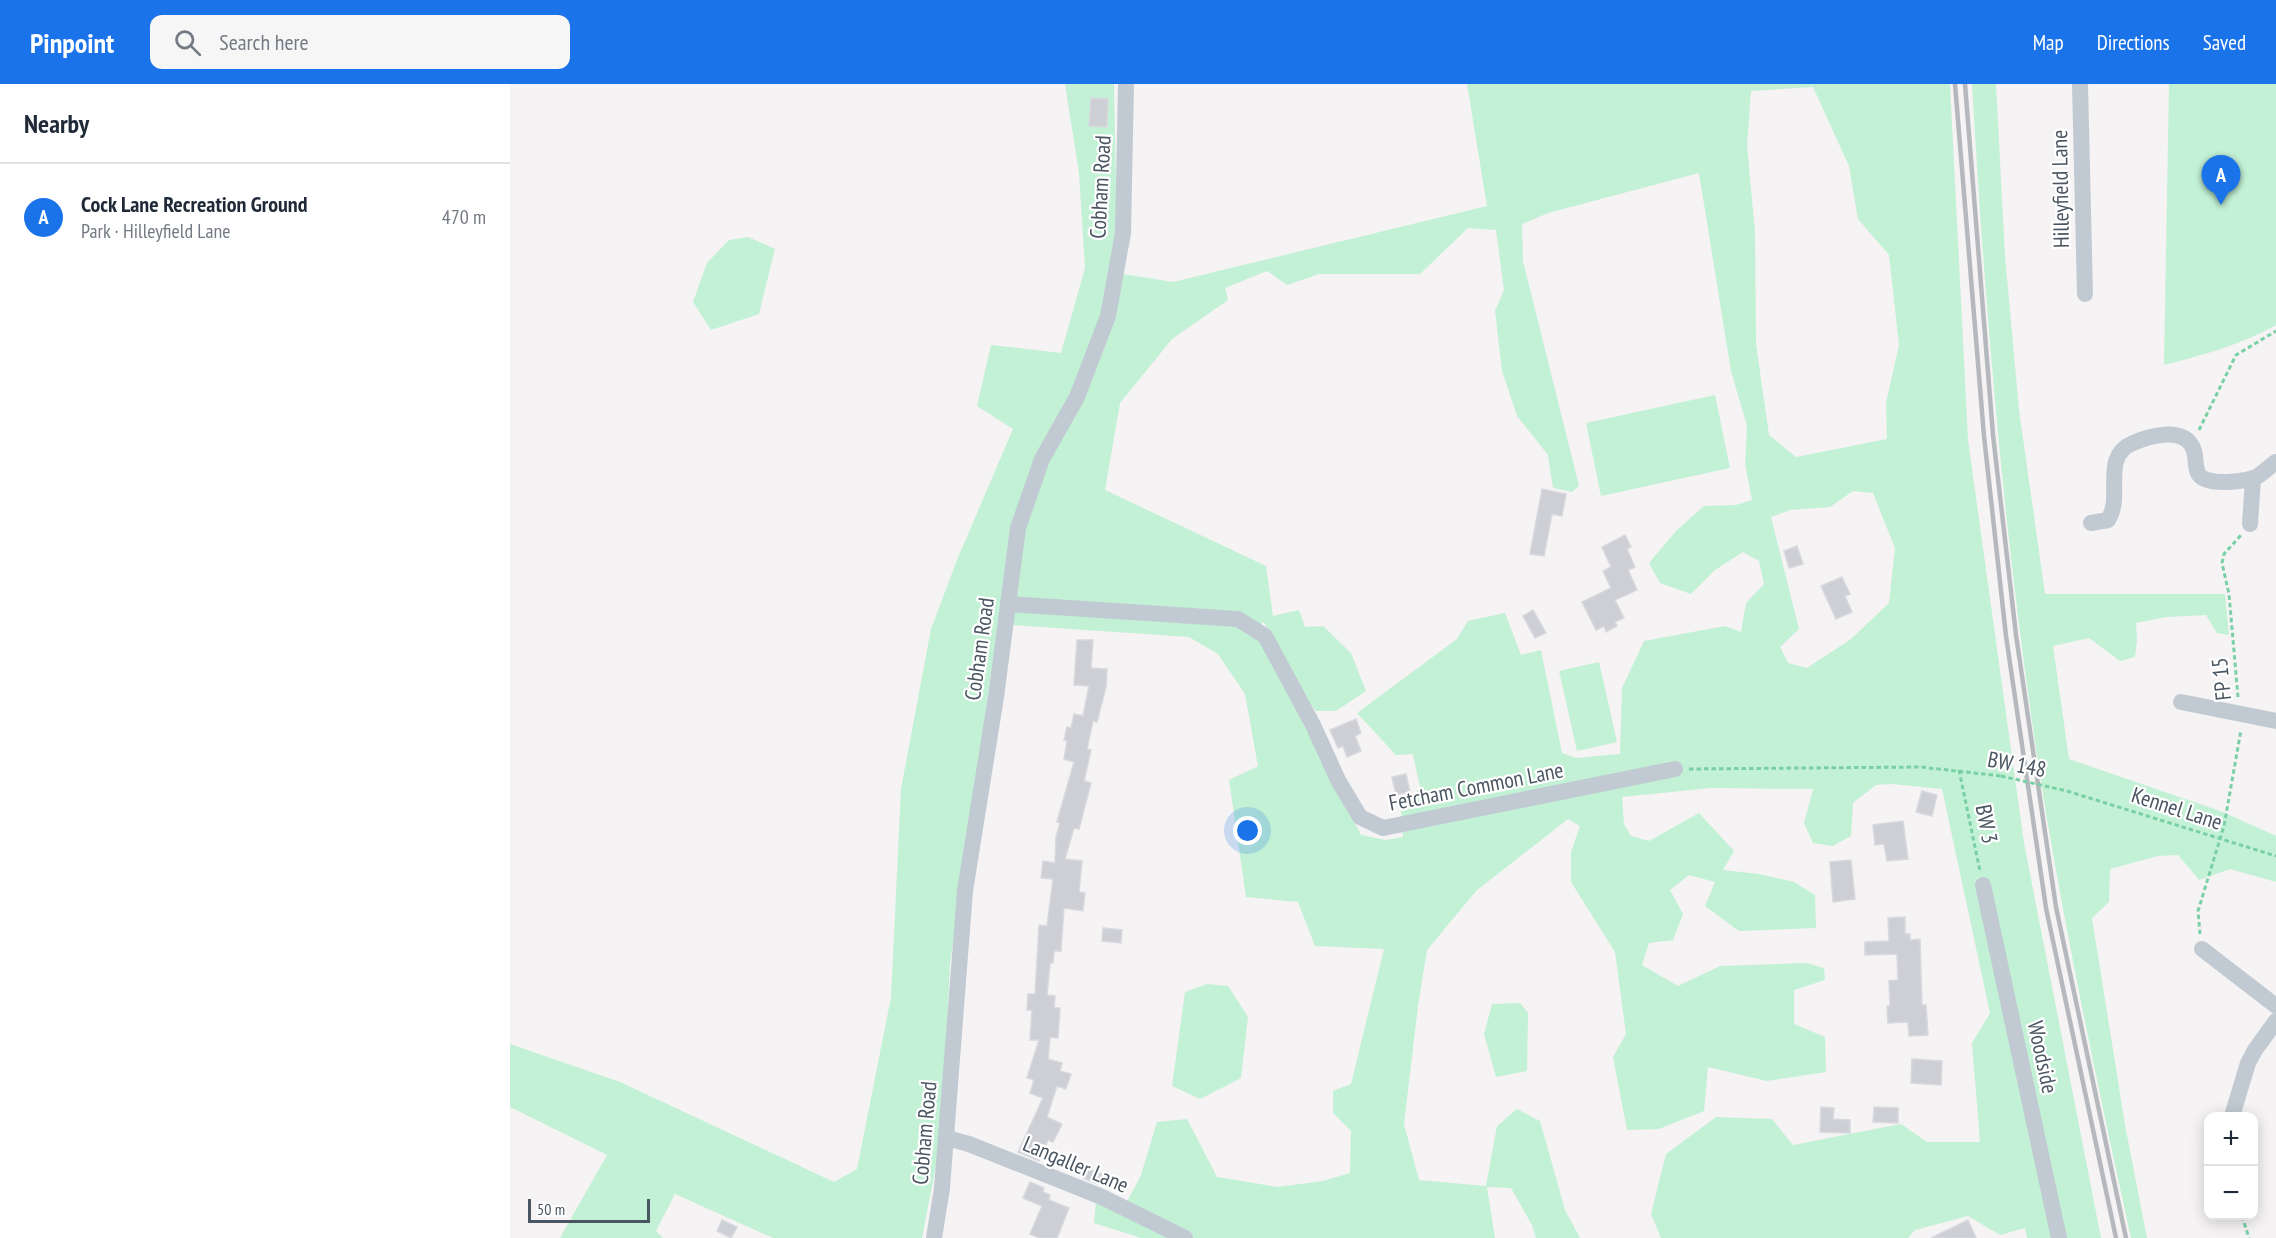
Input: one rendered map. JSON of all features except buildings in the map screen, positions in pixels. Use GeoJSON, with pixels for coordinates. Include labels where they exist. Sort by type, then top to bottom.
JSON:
{"type":"FeatureCollection","features":[{"type":"Feature","properties":{"kind":"street","name":"Cobham Road"},"geometry":{"type":"LineString","coordinates":[[934,1238],[947,1138],[965,891],[1018,528],[1042,459],[1077,397],[1108,316],[1123,233],[1126,84]]}},
{"type":"Feature","properties":{"kind":"street","name":"Hilleyfield Lane"},"geometry":{"type":"LineString","coordinates":[[2080,84],[2085,294]]}},
{"type":"Feature","properties":{"kind":"street"},"geometry":{"type":"LineString","coordinates":[[2091,523],[2108,520],[2113,513],[2114,466],[2117,454],[2125,446],[2145,437],[2178,435],[2187,439],[2193,447],[2198,474],[2204,480],[2215,482],[2253,478],[2276,462]]}},
{"type":"Feature","properties":{"kind":"street"},"geometry":{"type":"LineString","coordinates":[[2250,524],[2253,478]]}},
{"type":"Feature","properties":{"kind":"street","name":"Fetcham Common Lane"},"geometry":{"type":"LineString","coordinates":[[1008,604],[1238,619],[1265,636],[1313,725],[1338,780],[1360,817],[1383,828],[1675,769]]}},
{"type":"Feature","properties":{"kind":"street"},"geometry":{"type":"LineString","coordinates":[[2181,702],[2276,721]]}},
{"type":"Feature","properties":{"kind":"street","name":"Woodside"},"geometry":{"type":"LineString","coordinates":[[1983,885],[2059,1238]]}},
{"type":"Feature","properties":{"kind":"street"},"geometry":{"type":"LineString","coordinates":[[2202,949],[2276,1006]]}},
{"type":"Feature","properties":{"kind":"street"},"geometry":{"type":"LineString","coordinates":[[2233,1112],[2248,1064],[2276,1021]]}},
{"type":"Feature","properties":{"kind":"street","name":"Langaller Lane"},"geometry":{"type":"LineString","coordinates":[[947,1138],[969,1144],[1102,1197],[1185,1238]]}},
{"type":"Feature","properties":{"kind":"path"},"geometry":{"type":"LineString","coordinates":[[2193,447],[2202,423],[2236,356],[2276,331]]}},
{"type":"Feature","properties":{"kind":"path","name":"FP 15"},"geometry":{"type":"LineString","coordinates":[[2202,949],[2198,911],[2224,826],[2242,714],[2238,699],[2229,594],[2222,563],[2224,554],[2250,524]]}},
{"type":"Feature","properties":{"kind":"path"},"geometry":{"type":"LineString","coordinates":[[1675,769],[1921,766],[1959,770]]}},
{"type":"Feature","properties":{"kind":"path","name":"BW 148"},"geometry":{"type":"LineString","coordinates":[[1959,770],[2001,776],[2067,791]]}},
{"type":"Feature","properties":{"kind":"path","name":"BW 3"},"geometry":{"type":"LineString","coordinates":[[1959,770],[1983,885]]}},
{"type":"Feature","properties":{"kind":"path","name":"Kennel Lane"},"geometry":{"type":"LineString","coordinates":[[2067,791],[2276,856]]}},
{"type":"Feature","properties":{"kind":"path"},"geometry":{"type":"LineString","coordinates":[[2244,1220],[2249,1238]]}},
{"type":"Feature","properties":{"kind":"green space"},"geometry":{"type":"Polygon","coordinates":[[[1065,84],[1114,84],[1117,231],[1110,272],[1173,282],[1487,206],[1467,84],[1950,84],[1968,440],[2024,843],[2101,1238],[2027,1238],[2025,1228],[2000,1235],[1968,1216],[1915,1230],[1908,1238],[1661,1238],[1651,1214],[1666,1154],[1716,1117],[1772,1119],[1793,1145],[1901,1124],[1927,1142],[1980,1142],[1972,1043],[1990,1013],[1942,789],[1892,784],[1876,785],[1853,803],[1851,836],[1833,846],[1813,843],[1804,823],[1813,789],[1711,788],[1622,797],[1624,824],[1631,836],[1649,841],[1699,813],[1734,851],[1723,870],[1759,874],[1794,882],[1815,895],[1816,928],[1739,931],[1705,906],[1715,882],[1689,875],[1670,890],[1683,914],[1673,940],[1649,943],[1642,965],[1678,986],[1720,966],[1807,963],[1824,968],[1825,980],[1794,990],[1794,1024],[1825,1037],[1826,1072],[1767,1081],[1708,1067],[1704,1111],[1659,1129],[1627,1130],[1613,1057],[1626,1034],[1615,952],[1571,882],[1571,852],[1580,826],[1568,819],[1476,891],[1427,950],[1404,1124],[1419,1180],[1486,1186],[1497,1126],[1517,1109],[1540,1121],[1565,1210],[1580,1238],[1536,1238],[1532,1225],[1511,1188],[1487,1187],[1495,1238],[1141,1238],[1094,1223],[1096,1201],[1122,1211],[1141,1175],[1157,1122],[1187,1119],[1217,1177],[1278,1187],[1323,1181],[1350,1173],[1351,1131],[1333,1113],[1333,1091],[1351,1084],[1384,949],[1315,946],[1298,902],[1246,897],[1229,780],[1258,766],[1245,694],[1218,654],[1189,637],[998,624],[950,964],[941,1140],[922,1238],[773,1238],[675,1194],[656,1231],[663,1238],[560,1238],[607,1155],[510,1107],[510,1044],[620,1082],[834,1182],[857,1169],[891,997],[901,789],[931,629],[957,560],[1013,429],[977,406],[991,345],[1061,353],[1085,268],[1079,173],[1065,84]],[[1813,87],[1751,91],[1747,145],[1755,232],[1756,344],[1769,435],[1796,457],[1887,439],[1886,403],[1899,345],[1889,255],[1858,219],[1849,166],[1813,87]],[[1699,173],[1548,213],[1522,224],[1523,261],[1579,486],[1572,492],[1553,488],[1548,455],[1517,416],[1502,371],[1495,311],[1504,290],[1496,230],[1468,228],[1420,274],[1319,274],[1287,285],[1267,271],[1225,288],[1228,300],[1172,339],[1120,403],[1105,490],[1266,566],[1273,616],[1299,610],[1305,627],[1323,626],[1351,653],[1366,691],[1336,711],[1316,711],[1303,695],[1264,622],[1247,632],[1264,642],[1361,835],[1386,840],[1403,837],[1401,811],[1420,787],[1413,754],[1396,755],[1357,713],[1457,639],[1468,621],[1505,613],[1521,655],[1541,650],[1562,753],[1576,758],[1620,754],[1622,688],[1644,641],[1725,626],[1741,632],[1746,603],[1764,584],[1759,561],[1743,552],[1715,570],[1691,594],[1660,583],[1649,563],[1676,531],[1704,506],[1736,505],[1752,500],[1745,464],[1747,426],[1731,371],[1699,173]],[[1853,491],[1830,507],[1790,510],[1771,517],[1799,629],[1780,647],[1788,663],[1807,668],[1851,639],[1889,603],[1895,548],[1873,493],[1853,491]]]}},
{"type":"Feature","properties":{"kind":"green space"},"geometry":{"type":"Polygon","coordinates":[[[1972,84],[1996,84],[2005,256],[2019,410],[2045,594],[2225,594],[2229,635],[2217,633],[2206,615],[2166,617],[2136,623],[2135,657],[2120,661],[2089,638],[2053,646],[2069,759],[2223,812],[2276,836],[2276,882],[2230,869],[2199,880],[2178,855],[2158,856],[2110,869],[2109,902],[2092,918],[2125,1125],[2147,1238],[2131,1238],[2065,919],[2032,723],[2009,541],[1991,358],[1972,84]]]}},
{"type":"Feature","properties":{"kind":"green space"},"geometry":{"type":"Polygon","coordinates":[[[2169,84],[2276,84],[2276,325],[2235,344],[2164,365],[2169,84]]]}},
{"type":"Feature","properties":{"kind":"green space"},"geometry":{"type":"Polygon","coordinates":[[[748,237],[775,249],[759,314],[711,330],[693,302],[707,263],[729,240],[748,237]]]}},
{"type":"Feature","properties":{"kind":"green space"},"geometry":{"type":"Polygon","coordinates":[[[1715,395],[1730,468],[1601,496],[1586,423],[1715,395]]]}},
{"type":"Feature","properties":{"kind":"green space"},"geometry":{"type":"Polygon","coordinates":[[[1599,662],[1617,742],[1577,751],[1559,671],[1599,662]]]}},
{"type":"Feature","properties":{"kind":"green space"},"geometry":{"type":"Polygon","coordinates":[[[1207,984],[1228,986],[1248,1017],[1241,1078],[1200,1099],[1172,1086],[1185,992],[1207,984]]]}},
{"type":"Feature","properties":{"kind":"green space"},"geometry":{"type":"Polygon","coordinates":[[[1520,1003],[1528,1013],[1527,1071],[1496,1077],[1484,1034],[1492,1004],[1520,1003]]]}},
{"type":"Feature","properties":{"kind":"railway"},"geometry":{"type":"LineString","coordinates":[[1955,84],[1984,436],[2006,636],[2046,908],[2116,1238]]}},
{"type":"Feature","properties":{"kind":"railway"},"geometry":{"type":"LineString","coordinates":[[1965,84],[1993,435],[2016,635],[2056,907],[2126,1238]]}},
{"type":"Feature","properties":{"kind":"place","name":"Cock Lane Recreation Ground"},"geometry":{"type":"Point","coordinates":[2221,205]}}]}
